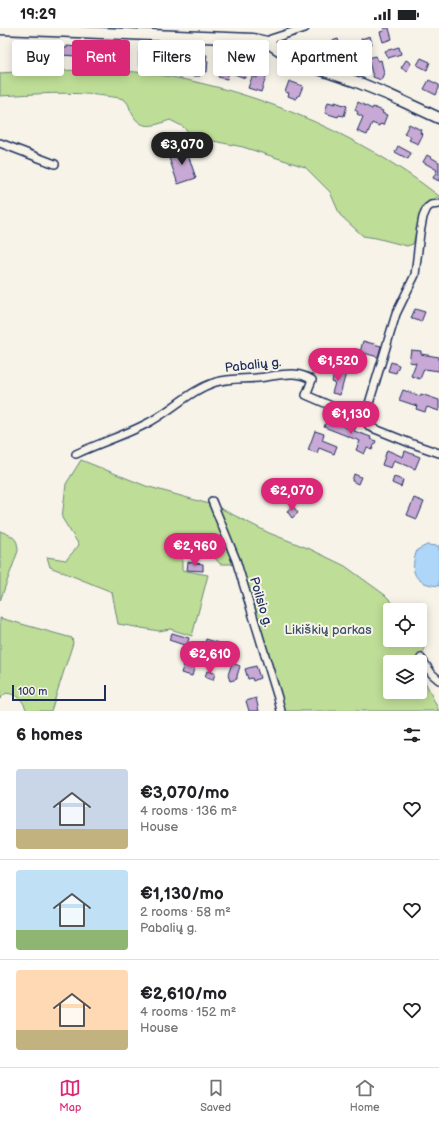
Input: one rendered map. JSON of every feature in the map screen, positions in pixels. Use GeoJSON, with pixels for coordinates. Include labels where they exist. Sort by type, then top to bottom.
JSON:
{"type":"FeatureCollection","features":[{"type":"Feature","properties":{"kind":"main road"},"geometry":{"type":"LineString","coordinates":[[0,29],[243,38],[255,40]]}},
{"type":"Feature","properties":{"kind":"main road"},"geometry":{"type":"LineString","coordinates":[[269,43],[290,57],[307,65],[357,82],[439,118]]}},
{"type":"Feature","properties":{"kind":"street"},"geometry":{"type":"LineString","coordinates":[[268,40],[270,38],[306,28]]}},
{"type":"Feature","properties":{"kind":"street"},"geometry":{"type":"LineString","coordinates":[[0,143],[55,164]]}},
{"type":"Feature","properties":{"kind":"street"},"geometry":{"type":"LineString","coordinates":[[364,420],[396,314],[415,276],[423,217],[427,208],[431,205],[439,204]]}},
{"type":"Feature","properties":{"kind":"street","name":"Pabalių g."},"geometry":{"type":"LineString","coordinates":[[76,454],[147,424],[198,390],[215,382],[291,374],[300,375],[312,380],[306,395],[364,420],[370,427],[410,444],[439,453]]}},
{"type":"Feature","properties":{"kind":"street","name":"Poilsio g."},"geometry":{"type":"LineString","coordinates":[[212,501],[236,560],[281,711]]}},
{"type":"Feature","properties":{"kind":"street"},"geometry":{"type":"LineString","coordinates":[[427,667],[439,680]]}},
{"type":"Feature","properties":{"kind":"green space"},"geometry":{"type":"Polygon","coordinates":[[[64,70],[72,70],[72,76],[130,76],[130,72],[136,72],[138,72],[138,76],[163,76],[216,87],[256,99],[296,114],[334,131],[406,172],[439,197],[428,204],[424,210],[418,223],[413,244],[407,246],[363,236],[340,215],[330,192],[305,167],[243,147],[208,140],[191,134],[182,126],[170,120],[151,125],[142,124],[137,121],[127,102],[121,98],[92,94],[66,93],[0,96],[0,73],[12,72],[12,76],[64,76],[64,70]]]}},
{"type":"Feature","properties":{"kind":"green space"},"geometry":{"type":"Polygon","coordinates":[[[81,460],[146,486],[209,504],[234,564],[220,564],[203,544],[193,543],[182,556],[182,570],[208,575],[192,636],[170,629],[159,631],[118,624],[112,592],[50,567],[47,557],[66,560],[79,545],[62,518],[66,484],[81,460]]]}},
{"type":"Feature","properties":{"kind":"green space","name":"Likiškių parkas"},"geometry":{"type":"Polygon","coordinates":[[[218,507],[269,533],[310,549],[345,566],[385,595],[393,603],[383,603],[383,647],[425,647],[425,649],[421,655],[383,655],[383,699],[427,699],[427,686],[439,711],[284,711],[268,651],[240,564],[218,507]]]}},
{"type":"Feature","properties":{"kind":"green space"},"geometry":{"type":"Polygon","coordinates":[[[0,531],[14,538],[18,546],[18,551],[0,601],[0,531]]]}},
{"type":"Feature","properties":{"kind":"green space"},"geometry":{"type":"Polygon","coordinates":[[[0,618],[72,638],[73,643],[51,711],[27,711],[20,698],[6,693],[0,699],[0,618]]]}},
{"type":"Feature","properties":{"kind":"water"},"geometry":{"type":"Polygon","coordinates":[[[427,545],[439,546],[439,586],[424,583],[419,580],[414,571],[417,550],[427,545]]]}},
{"type":"Feature","properties":{"kind":"building"},"geometry":{"type":"Polygon","coordinates":[[[383,28],[389,28],[392,39],[383,42],[380,32],[384,31],[383,28]]]}},
{"type":"Feature","properties":{"kind":"building"},"geometry":{"type":"Polygon","coordinates":[[[370,36],[371,40],[361,40],[370,36]]]}},
{"type":"Feature","properties":{"kind":"building"},"geometry":{"type":"Polygon","coordinates":[[[67,46],[72,46],[72,56],[64,55],[64,48],[67,48],[67,46]]]}},
{"type":"Feature","properties":{"kind":"building"},"geometry":{"type":"Polygon","coordinates":[[[399,47],[401,54],[388,58],[385,51],[399,47]]]}},
{"type":"Feature","properties":{"kind":"building"},"geometry":{"type":"Polygon","coordinates":[[[205,55],[207,55],[206,61],[208,61],[207,72],[205,72],[205,55]]]}},
{"type":"Feature","properties":{"kind":"building"},"geometry":{"type":"Polygon","coordinates":[[[376,56],[378,61],[381,60],[384,73],[381,80],[373,77],[372,57],[376,56]]]}},
{"type":"Feature","properties":{"kind":"building"},"geometry":{"type":"Polygon","coordinates":[[[421,58],[430,62],[427,70],[417,65],[421,58]]]}},
{"type":"Feature","properties":{"kind":"building"},"geometry":{"type":"Polygon","coordinates":[[[406,60],[411,63],[407,71],[401,68],[406,60]]]}},
{"type":"Feature","properties":{"kind":"building"},"geometry":{"type":"Polygon","coordinates":[[[218,76],[228,76],[227,79],[218,76]]]}},
{"type":"Feature","properties":{"kind":"building"},"geometry":{"type":"Polygon","coordinates":[[[258,76],[266,76],[261,92],[248,88],[252,77],[257,78],[258,76]]]}},
{"type":"Feature","properties":{"kind":"building"},"geometry":{"type":"Polygon","coordinates":[[[429,80],[439,85],[436,95],[424,89],[429,80]]]}},
{"type":"Feature","properties":{"kind":"building"},"geometry":{"type":"Polygon","coordinates":[[[289,81],[303,86],[299,96],[297,96],[296,99],[288,96],[289,93],[285,92],[289,81]]]}},
{"type":"Feature","properties":{"kind":"building"},"geometry":{"type":"Polygon","coordinates":[[[328,102],[335,104],[335,102],[347,106],[344,116],[339,115],[338,117],[325,113],[328,102]]]}},
{"type":"Feature","properties":{"kind":"building"},"geometry":{"type":"Polygon","coordinates":[[[358,102],[372,109],[373,107],[383,111],[382,113],[387,115],[383,125],[380,124],[379,126],[372,123],[367,135],[357,131],[363,117],[357,114],[358,112],[355,110],[358,102]]]}},
{"type":"Feature","properties":{"kind":"building"},"geometry":{"type":"Polygon","coordinates":[[[409,124],[421,130],[420,133],[423,134],[418,144],[409,140],[411,137],[404,134],[409,124]]]}},
{"type":"Feature","properties":{"kind":"building"},"geometry":{"type":"Polygon","coordinates":[[[398,146],[411,153],[408,159],[395,152],[398,146]]]}},
{"type":"Feature","properties":{"kind":"building"},"geometry":{"type":"Polygon","coordinates":[[[186,149],[196,178],[178,184],[168,155],[186,149]]]}},
{"type":"Feature","properties":{"kind":"building"},"geometry":{"type":"Polygon","coordinates":[[[427,155],[439,162],[439,181],[433,178],[437,170],[423,162],[427,155]]]}},
{"type":"Feature","properties":{"kind":"building"},"geometry":{"type":"Polygon","coordinates":[[[415,309],[425,312],[421,322],[411,318],[415,309]]]}},
{"type":"Feature","properties":{"kind":"building"},"geometry":{"type":"Polygon","coordinates":[[[363,341],[381,346],[378,357],[360,352],[363,341]]]}},
{"type":"Feature","properties":{"kind":"building"},"geometry":{"type":"Polygon","coordinates":[[[411,350],[421,351],[421,354],[439,357],[439,371],[424,369],[420,379],[411,376],[416,363],[409,362],[411,350]]]}},
{"type":"Feature","properties":{"kind":"building"},"geometry":{"type":"Polygon","coordinates":[[[391,362],[399,365],[396,373],[388,371],[391,362]]]}},
{"type":"Feature","properties":{"kind":"building"},"geometry":{"type":"Polygon","coordinates":[[[335,370],[346,373],[340,395],[332,393],[335,383],[332,382],[335,370]]]}},
{"type":"Feature","properties":{"kind":"building"},"geometry":{"type":"Polygon","coordinates":[[[403,390],[420,396],[421,394],[439,400],[439,411],[427,407],[425,412],[416,409],[417,406],[399,400],[403,390]]]}},
{"type":"Feature","properties":{"kind":"building"},"geometry":{"type":"Polygon","coordinates":[[[328,417],[338,420],[337,424],[347,428],[348,424],[356,427],[354,431],[371,437],[370,439],[376,441],[372,450],[367,448],[364,454],[356,450],[360,441],[324,427],[328,417]]]}},
{"type":"Feature","properties":{"kind":"building"},"geometry":{"type":"Polygon","coordinates":[[[315,431],[324,434],[322,440],[337,446],[334,454],[319,448],[317,453],[308,450],[315,431]]]}},
{"type":"Feature","properties":{"kind":"building"},"geometry":{"type":"Polygon","coordinates":[[[387,450],[403,457],[405,451],[420,457],[415,469],[394,460],[391,468],[382,465],[387,450]]]}},
{"type":"Feature","properties":{"kind":"building"},"geometry":{"type":"Polygon","coordinates":[[[354,474],[361,477],[358,484],[352,481],[354,474]]]}},
{"type":"Feature","properties":{"kind":"building"},"geometry":{"type":"Polygon","coordinates":[[[394,477],[403,480],[401,487],[392,483],[394,477]]]}},
{"type":"Feature","properties":{"kind":"building"},"geometry":{"type":"Polygon","coordinates":[[[414,498],[424,502],[417,519],[407,515],[414,498]]]}},
{"type":"Feature","properties":{"kind":"building"},"geometry":{"type":"Polygon","coordinates":[[[293,506],[298,513],[292,518],[287,511],[293,506]]]}},
{"type":"Feature","properties":{"kind":"building"},"geometry":{"type":"Polygon","coordinates":[[[188,562],[203,564],[203,571],[187,570],[188,562]]]}},
{"type":"Feature","properties":{"kind":"building"},"geometry":{"type":"Polygon","coordinates":[[[172,633],[189,638],[187,646],[169,640],[172,633]]]}},
{"type":"Feature","properties":{"kind":"building"},"geometry":{"type":"Polygon","coordinates":[[[206,639],[219,643],[216,655],[203,651],[206,639]]]}},
{"type":"Feature","properties":{"kind":"building"},"geometry":{"type":"Polygon","coordinates":[[[185,661],[195,665],[192,676],[181,673],[185,661]]]}},
{"type":"Feature","properties":{"kind":"building"},"geometry":{"type":"Polygon","coordinates":[[[232,663],[240,666],[237,679],[230,681],[228,675],[232,663]]]}},
{"type":"Feature","properties":{"kind":"building"},"geometry":{"type":"Polygon","coordinates":[[[256,666],[260,678],[253,681],[252,678],[248,679],[245,669],[256,666]]]}},
{"type":"Feature","properties":{"kind":"building"},"geometry":{"type":"Polygon","coordinates":[[[207,671],[215,673],[213,680],[205,677],[207,671]]]}},
{"type":"Feature","properties":{"kind":"building"},"geometry":{"type":"Polygon","coordinates":[[[256,698],[259,711],[249,711],[246,701],[256,698]]]}}]}
